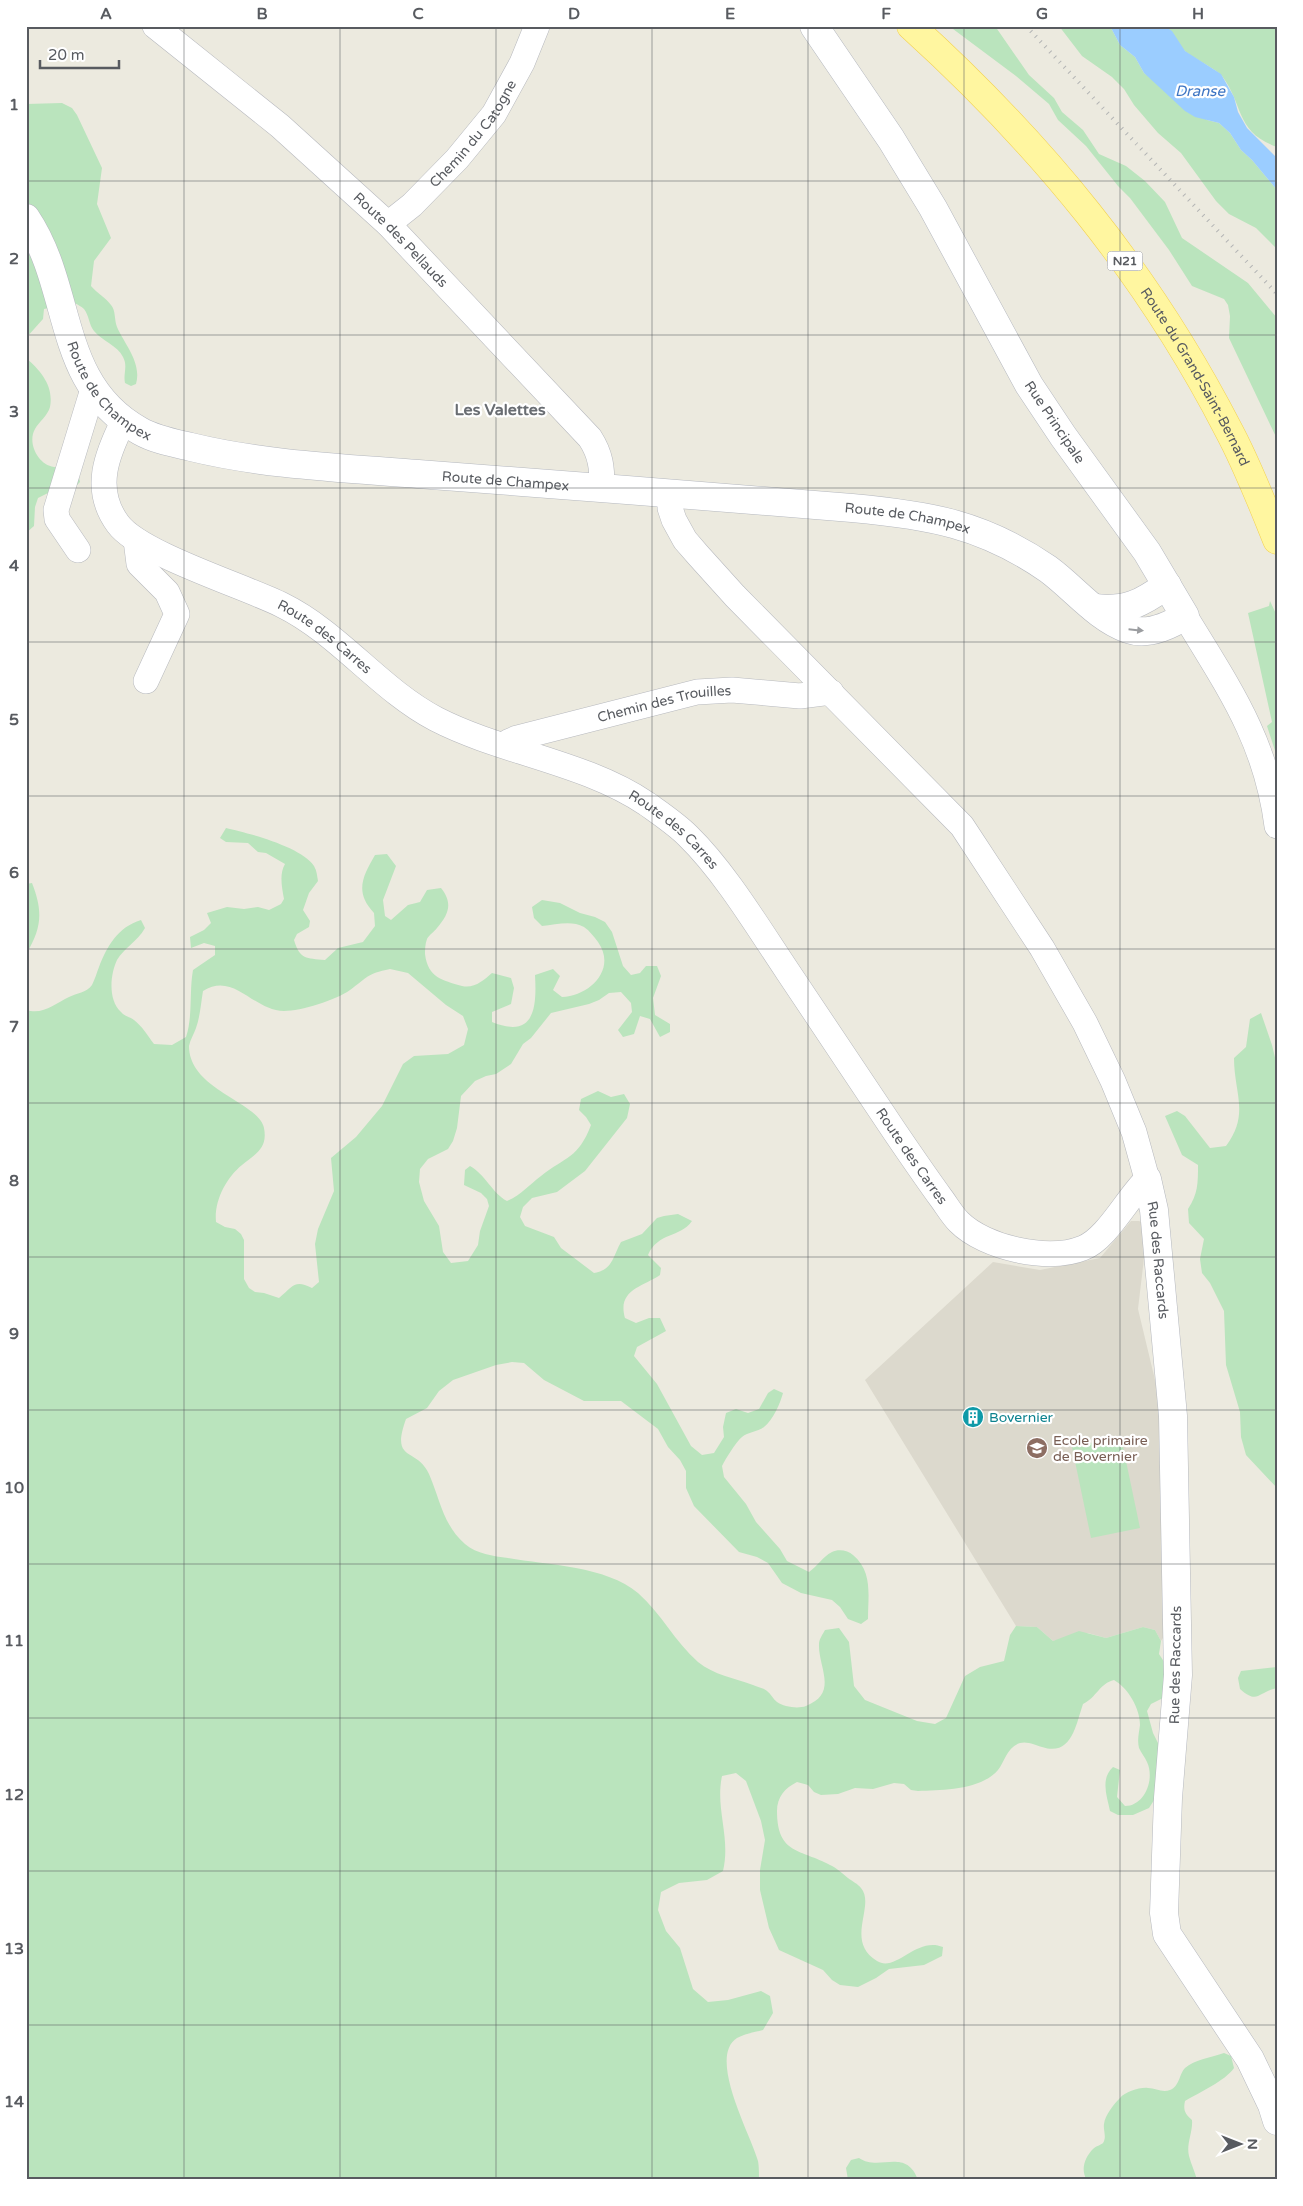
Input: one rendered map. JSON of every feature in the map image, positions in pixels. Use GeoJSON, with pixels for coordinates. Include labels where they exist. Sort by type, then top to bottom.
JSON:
{"type":"FeatureCollection","features":[{"type":"Feature","properties":{"kind":"main road","name":"Route du Grand-Saint-Bernard"},"geometry":{"type":"LineString","coordinates":[[911,26],[1022,134],[1063,181],[1125,260],[1165,319],[1230,430],[1277,540]]}},
{"type":"Feature","properties":{"kind":"street","name":"Route des Pellauds"},"geometry":{"type":"LineString","coordinates":[[155,26],[280,126],[388,224],[590,438],[600,456],[602,487]]}},
{"type":"Feature","properties":{"kind":"street","name":"Chemin du Catogne"},"geometry":{"type":"LineString","coordinates":[[388,224],[412,205],[452,165],[494,114],[522,64],[537,26]]}},
{"type":"Feature","properties":{"kind":"street","name":"Rue Principale"},"geometry":{"type":"LineString","coordinates":[[814,26],[891,139],[933,208],[1029,385],[1063,436],[1147,552],[1237,703],[1249,726],[1266,774],[1277,826]]}},
{"type":"Feature","properties":{"kind":"street","name":"Route de Champex"},"geometry":{"type":"LineString","coordinates":[[26,218],[46,257],[81,370],[93,389],[112,410],[150,436],[242,457],[376,471],[602,487],[884,512],[942,520],[962,525],[997,540],[1045,567],[1116,624],[1138,632],[1164,626],[1184,616]]}},
{"type":"Feature","properties":{"kind":"street"},"geometry":{"type":"LineString","coordinates":[[78,550],[57,519],[56,510],[93,389]]}},
{"type":"Feature","properties":{"kind":"street","name":"Route des Carres"},"geometry":{"type":"LineString","coordinates":[[124,420],[110,446],[105,464],[105,495],[118,525],[136,540],[174,559],[284,606],[309,621],[391,688],[433,717],[470,734],[619,788],[644,802],[689,837],[756,924],[919,1168],[958,1222],[981,1239],[1006,1248],[1030,1252],[1068,1252],[1095,1242],[1107,1229],[1135,1190],[1147,1179]]}},
{"type":"Feature","properties":{"kind":"street"},"geometry":{"type":"LineString","coordinates":[[670,494],[670,508],[685,540],[735,596],[962,826],[1042,948],[1085,1023],[1113,1081],[1134,1132],[1147,1179]]}},
{"type":"Feature","properties":{"kind":"street"},"geometry":{"type":"LineString","coordinates":[[136,540],[139,564],[167,592],[176,614],[146,681]]}},
{"type":"Feature","properties":{"kind":"street"},"geometry":{"type":"LineString","coordinates":[[1094,608],[1120,609],[1134,605],[1167,585]]}},
{"type":"Feature","properties":{"kind":"street","name":"Chemin des Trouilles"},"geometry":{"type":"LineString","coordinates":[[506,746],[508,742],[517,738],[697,692],[732,690],[800,696],[831,692]]}},
{"type":"Feature","properties":{"kind":"street","name":"Rue des Raccards"},"geometry":{"type":"LineString","coordinates":[[1147,1179],[1154,1210],[1173,1416],[1178,1674],[1168,1798],[1164,1913],[1167,1934],[1250,2059],[1272,2104],[1277,2121]]}},
{"type":"Feature","properties":{"kind":"shaded area","name":"Ecole primaire de Bovernier"},"geometry":{"type":"Polygon","coordinates":[[[1131,1221],[1139,1221],[1145,1224],[1147,1233],[1138,1309],[1167,1430],[1168,1630],[1161,1641],[1155,1630],[1143,1627],[1106,1638],[1088,1633],[1053,1641],[1037,1627],[1016,1626],[865,1380],[993,1262],[1040,1270],[1100,1258],[1131,1221]]]}},
{"type":"Feature","properties":{"kind":"green space"},"geometry":{"type":"Polygon","coordinates":[[[949,26],[995,26],[1029,75],[1054,98],[1062,112],[1083,130],[1099,154],[1126,166],[1145,181],[1165,202],[1182,238],[1248,283],[1277,318],[1277,439],[1229,338],[1230,316],[1228,305],[1224,299],[1192,286],[1169,250],[1130,198],[1086,146],[1058,120],[1049,104],[1016,76],[949,26]]]}},
{"type":"Feature","properties":{"kind":"green space"},"geometry":{"type":"Polygon","coordinates":[[[1059,26],[1110,26],[1120,45],[1135,57],[1144,73],[1207,120],[1219,123],[1230,133],[1241,150],[1277,190],[1277,249],[1256,228],[1229,214],[1216,201],[1181,153],[1158,133],[1134,105],[1124,89],[1112,77],[1082,56],[1059,26]]]}},
{"type":"Feature","properties":{"kind":"green space"},"geometry":{"type":"Polygon","coordinates":[[[1164,26],[1277,26],[1277,147],[1263,141],[1247,126],[1222,76],[1186,52],[1164,26]]]}},
{"type":"Feature","properties":{"kind":"green space"},"geometry":{"type":"Polygon","coordinates":[[[62,103],[72,108],[77,115],[102,168],[97,204],[111,238],[94,261],[91,286],[113,307],[117,327],[135,361],[137,369],[136,384],[131,386],[125,383],[123,357],[113,346],[94,331],[86,311],[75,303],[44,309],[43,319],[26,338],[26,104],[62,103]]]}},
{"type":"Feature","properties":{"kind":"green space"},"geometry":{"type":"Polygon","coordinates":[[[26,358],[37,368],[45,380],[51,399],[49,410],[35,429],[32,441],[33,447],[39,458],[48,465],[60,468],[77,468],[80,482],[71,491],[52,491],[38,498],[35,507],[34,526],[26,533],[26,358]]]}},
{"type":"Feature","properties":{"kind":"green space"},"geometry":{"type":"Polygon","coordinates":[[[1270,601],[1277,616],[1277,757],[1267,726],[1272,722],[1248,613],[1269,606],[1270,601]]]}},
{"type":"Feature","properties":{"kind":"green space"},"geometry":{"type":"Polygon","coordinates":[[[226,828],[260,837],[287,847],[308,859],[314,866],[318,881],[309,893],[303,910],[310,921],[309,927],[297,934],[294,940],[301,955],[308,958],[325,960],[338,948],[363,942],[375,926],[374,913],[364,898],[362,884],[375,855],[387,854],[396,866],[383,900],[385,916],[391,920],[408,905],[420,902],[427,890],[441,888],[445,893],[448,908],[441,923],[426,941],[425,954],[429,968],[442,980],[466,987],[478,983],[492,973],[511,978],[514,988],[511,1004],[492,1012],[492,1022],[517,1027],[525,1024],[530,1018],[533,1009],[535,975],[553,969],[560,976],[553,990],[562,997],[582,992],[598,979],[602,971],[604,962],[603,952],[592,934],[584,927],[569,923],[542,926],[534,918],[532,907],[542,900],[560,903],[605,922],[612,932],[623,966],[631,975],[640,973],[646,966],[657,966],[661,976],[653,998],[655,1015],[670,1024],[670,1032],[660,1037],[650,1019],[640,1016],[634,1034],[623,1037],[618,1030],[632,1012],[631,1003],[621,992],[609,993],[589,1004],[551,1013],[531,1038],[523,1044],[511,1064],[496,1074],[475,1081],[461,1096],[457,1128],[453,1141],[448,1149],[428,1159],[420,1169],[419,1182],[424,1201],[439,1226],[443,1252],[451,1263],[468,1261],[478,1245],[480,1231],[489,1206],[487,1199],[481,1193],[464,1185],[465,1170],[470,1166],[502,1198],[507,1201],[512,1199],[570,1156],[581,1144],[591,1125],[579,1110],[581,1099],[598,1091],[611,1097],[624,1094],[630,1104],[627,1118],[585,1171],[557,1192],[532,1198],[523,1207],[520,1217],[525,1226],[554,1237],[561,1248],[594,1273],[609,1266],[621,1242],[642,1234],[657,1218],[678,1214],[692,1221],[681,1230],[657,1242],[648,1255],[661,1268],[660,1275],[633,1290],[625,1301],[623,1309],[625,1318],[636,1323],[649,1318],[660,1318],[666,1331],[637,1347],[634,1356],[657,1384],[691,1446],[702,1455],[714,1453],[724,1437],[723,1427],[726,1413],[736,1409],[748,1413],[759,1409],[768,1393],[774,1389],[783,1393],[776,1412],[767,1424],[761,1429],[744,1435],[734,1446],[722,1466],[724,1477],[746,1504],[756,1522],[780,1549],[787,1561],[809,1572],[825,1556],[834,1551],[840,1550],[851,1553],[864,1569],[867,1576],[869,1593],[868,1619],[861,1624],[848,1619],[840,1607],[832,1600],[801,1593],[782,1583],[768,1563],[757,1557],[739,1552],[694,1506],[686,1488],[686,1471],[680,1460],[668,1447],[658,1429],[621,1401],[584,1401],[544,1380],[524,1363],[512,1362],[496,1365],[453,1380],[439,1391],[427,1408],[406,1419],[401,1442],[403,1449],[424,1466],[447,1520],[465,1544],[485,1554],[576,1568],[610,1577],[625,1584],[646,1601],[682,1646],[698,1662],[717,1673],[764,1689],[777,1702],[791,1707],[806,1706],[816,1701],[822,1694],[824,1679],[819,1644],[825,1630],[839,1628],[849,1642],[854,1686],[865,1700],[917,1721],[935,1724],[946,1718],[965,1676],[980,1667],[1004,1661],[1010,1635],[1016,1626],[1037,1627],[1053,1641],[1079,1631],[1106,1638],[1143,1627],[1155,1630],[1161,1641],[1159,1654],[1172,1674],[1169,1695],[1151,1704],[1147,1711],[1153,1733],[1161,1749],[1162,1788],[1149,1808],[1133,1815],[1118,1815],[1110,1811],[1106,1794],[1107,1777],[1113,1767],[1120,1770],[1117,1797],[1125,1806],[1138,1802],[1143,1797],[1150,1776],[1147,1762],[1138,1745],[1140,1725],[1138,1712],[1128,1693],[1114,1680],[1105,1684],[1083,1704],[1075,1729],[1066,1743],[1052,1749],[1026,1742],[1020,1743],[1009,1751],[998,1770],[982,1782],[961,1788],[918,1791],[911,1790],[904,1784],[894,1783],[873,1789],[855,1788],[838,1794],[821,1795],[814,1792],[808,1785],[797,1782],[785,1790],[778,1801],[777,1811],[781,1836],[786,1843],[793,1849],[833,1866],[857,1884],[865,1895],[861,1934],[867,1953],[877,1961],[884,1963],[892,1962],[924,1946],[943,1947],[942,1956],[924,1965],[889,1969],[858,1987],[840,1985],[832,1980],[823,1970],[779,1950],[769,1928],[760,1890],[760,1870],[765,1840],[761,1821],[746,1781],[736,1773],[722,1776],[720,1800],[725,1846],[723,1871],[707,1880],[679,1883],[661,1892],[658,1910],[666,1931],[680,1948],[693,1989],[708,2002],[728,2000],[761,1991],[770,1996],[773,2013],[763,2030],[737,2038],[729,2048],[727,2062],[734,2097],[758,2161],[759,2180],[26,2180],[26,1010],[44,1010],[90,988],[102,959],[114,938],[126,927],[141,920],[145,928],[120,956],[115,966],[112,980],[114,1001],[122,1013],[137,1022],[154,1044],[172,1045],[186,1037],[193,970],[215,955],[215,946],[204,943],[191,948],[190,937],[204,930],[211,923],[207,913],[227,907],[244,909],[258,907],[269,910],[281,904],[284,899],[282,877],[285,864],[266,853],[258,852],[248,843],[226,842],[220,838],[226,828]],[[390,969],[376,973],[368,976],[336,998],[291,1011],[273,1009],[234,989],[224,986],[214,986],[203,991],[197,1024],[189,1046],[192,1061],[200,1074],[211,1084],[250,1110],[259,1119],[264,1128],[265,1135],[262,1146],[256,1154],[236,1170],[226,1183],[219,1198],[216,1214],[216,1222],[225,1227],[235,1229],[244,1240],[244,1279],[249,1288],[255,1292],[279,1298],[294,1285],[301,1284],[312,1288],[319,1282],[315,1244],[318,1229],[334,1191],[331,1158],[356,1137],[382,1106],[403,1064],[414,1056],[448,1054],[464,1045],[468,1029],[463,1016],[446,1005],[408,973],[390,969]]]}},
{"type":"Feature","properties":{"kind":"green space"},"geometry":{"type":"Polygon","coordinates":[[[32,883],[38,902],[39,919],[35,936],[26,954],[26,884],[32,883]]]}},
{"type":"Feature","properties":{"kind":"green space"},"geometry":{"type":"Polygon","coordinates":[[[1261,1013],[1277,1066],[1277,1488],[1246,1455],[1241,1437],[1240,1412],[1226,1365],[1224,1311],[1210,1283],[1202,1273],[1200,1259],[1204,1239],[1189,1223],[1188,1209],[1197,1188],[1198,1165],[1182,1155],[1165,1116],[1177,1111],[1185,1116],[1210,1148],[1226,1146],[1237,1124],[1239,1113],[1234,1058],[1246,1047],[1250,1019],[1261,1013]]]}},
{"type":"Feature","properties":{"kind":"green space"},"geometry":{"type":"Polygon","coordinates":[[[1121,1437],[1140,1528],[1091,1538],[1072,1447],[1121,1437]]]}},
{"type":"Feature","properties":{"kind":"green space"},"geometry":{"type":"Polygon","coordinates":[[[1277,1667],[1277,1688],[1255,1697],[1246,1694],[1240,1689],[1238,1678],[1241,1671],[1277,1667]]]}},
{"type":"Feature","properties":{"kind":"green space"},"geometry":{"type":"Polygon","coordinates":[[[1224,2053],[1231,2056],[1234,2068],[1230,2073],[1185,2101],[1185,2112],[1192,2120],[1188,2152],[1197,2180],[1087,2180],[1084,2172],[1086,2160],[1093,2149],[1103,2143],[1106,2117],[1122,2096],[1141,2088],[1170,2090],[1176,2086],[1183,2071],[1189,2065],[1224,2053]]]}},
{"type":"Feature","properties":{"kind":"green space"},"geometry":{"type":"Polygon","coordinates":[[[859,2158],[875,2163],[899,2162],[913,2170],[918,2180],[848,2180],[846,2168],[851,2160],[859,2158]]]}},
{"type":"Feature","properties":{"kind":"water","name":"Dranse"},"geometry":{"type":"Polygon","coordinates":[[[1110,26],[1164,26],[1172,31],[1185,51],[1221,74],[1234,97],[1238,112],[1247,128],[1277,158],[1277,190],[1241,150],[1230,133],[1219,123],[1195,117],[1185,111],[1144,73],[1135,57],[1120,45],[1110,26]]]}},
{"type":"Feature","properties":{"kind":"railway"},"geometry":{"type":"LineString","coordinates":[[1026,26],[1277,294]]}},
{"type":"Feature","properties":{"kind":"place","name":"Bovernier"},"geometry":{"type":"Point","coordinates":[973,1417]}},
{"type":"Feature","properties":{"kind":"place","name":"Ecole primaire de Bovernier"},"geometry":{"type":"Point","coordinates":[1037,1448]}},
{"type":"Feature","properties":{"kind":"district","name":"Les Valettes"},"geometry":{"type":"Point","coordinates":[500,409]}}]}
